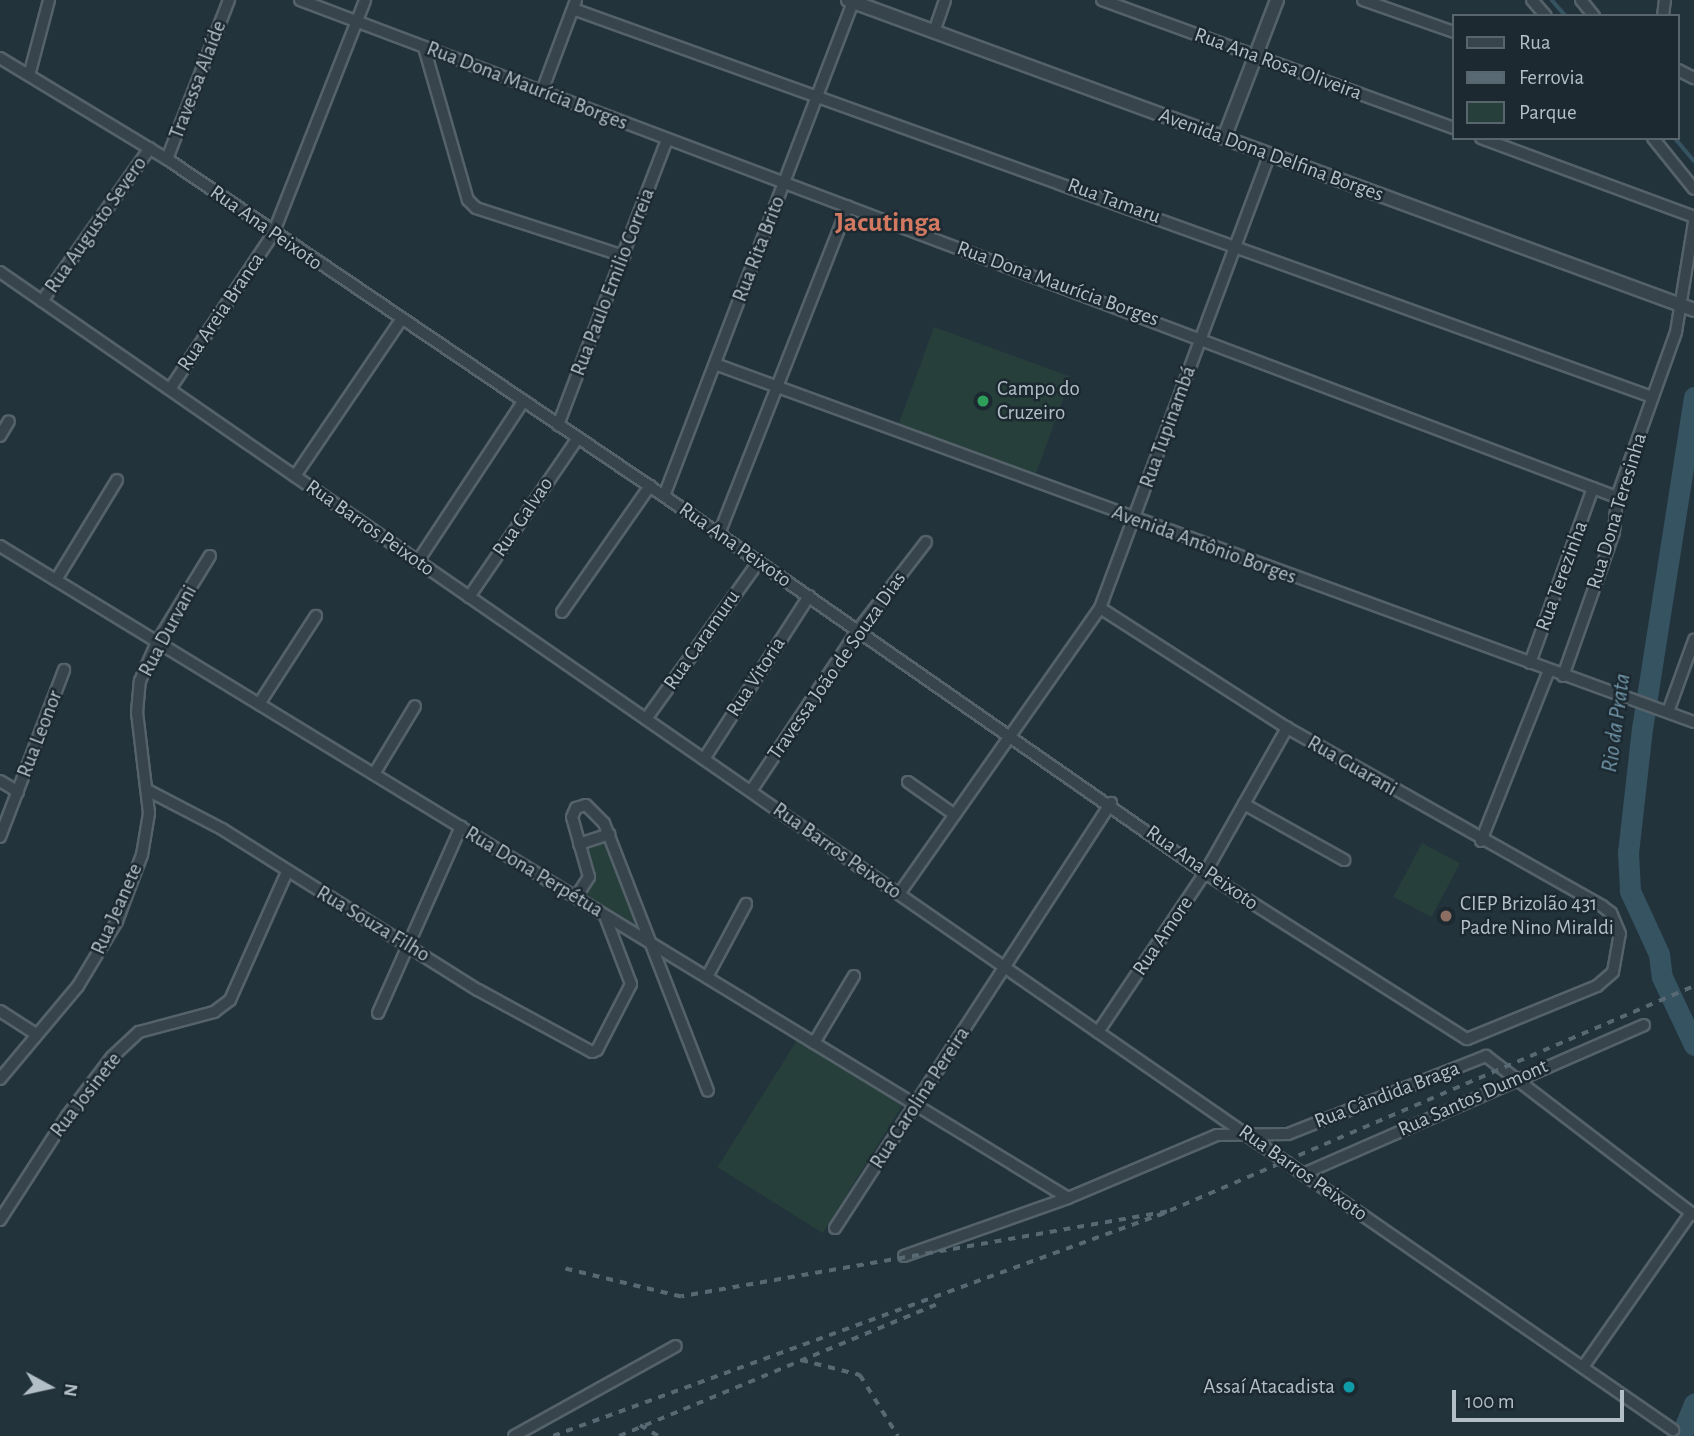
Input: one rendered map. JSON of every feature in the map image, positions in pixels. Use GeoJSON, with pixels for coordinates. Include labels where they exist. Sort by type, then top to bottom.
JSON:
{"type":"FeatureCollection","features":[{"type":"Feature","properties":{"kind":"street"},"geometry":{"type":"LineString","coordinates":[[30,72],[49,0]]}},
{"type":"Feature","properties":{"kind":"street","name":"Travessa Alaíde"},"geometry":{"type":"LineString","coordinates":[[167,159],[229,0]]}},
{"type":"Feature","properties":{"kind":"street","name":"Rua Dona Maurícia Borges"},"geometry":{"type":"LineString","coordinates":[[300,0],[1201,337],[1617,497]]}},
{"type":"Feature","properties":{"kind":"street","name":"Rua Areia Branca"},"geometry":{"type":"LineString","coordinates":[[170,389],[274,234],[365,0]]}},
{"type":"Feature","properties":{"kind":"street"},"geometry":{"type":"LineString","coordinates":[[934,32],[945,0]]}},
{"type":"Feature","properties":{"kind":"street","name":"Rua Ana Rosa Oliveira"},"geometry":{"type":"LineString","coordinates":[[1102,0],[1452,127]]}},
{"type":"Feature","properties":{"kind":"street"},"geometry":{"type":"LineString","coordinates":[[1224,138],[1277,0]]}},
{"type":"Feature","properties":{"kind":"street"},"geometry":{"type":"LineString","coordinates":[[1363,0],[1389,4],[1452,31]]}},
{"type":"Feature","properties":{"kind":"street"},"geometry":{"type":"LineString","coordinates":[[1532,0],[1544,14]]}},
{"type":"Feature","properties":{"kind":"street"},"geometry":{"type":"LineString","coordinates":[[1581,0],[1592,14]]}},
{"type":"Feature","properties":{"kind":"street","name":"Avenida Dona Delfina Borges"},"geometry":{"type":"LineString","coordinates":[[851,1],[1694,310]]}},
{"type":"Feature","properties":{"kind":"street","name":"Rua Rita Brito"},"geometry":{"type":"LineString","coordinates":[[664,496],[820,95],[851,1]]}},
{"type":"Feature","properties":{"kind":"street"},"geometry":{"type":"LineString","coordinates":[[542,92],[575,5]]}},
{"type":"Feature","properties":{"kind":"street","name":"Rua Tamaru"},"geometry":{"type":"LineString","coordinates":[[575,5],[1652,397]]}},
{"type":"Feature","properties":{"kind":"street"},"geometry":{"type":"LineString","coordinates":[[424,47],[468,200],[476,208],[624,256]]}},
{"type":"Feature","properties":{"kind":"street","name":"Rua Ana Peixoto"},"geometry":{"type":"LineString","coordinates":[[0,58],[30,72],[167,159],[1111,803],[1205,873],[1466,1039]]}},
{"type":"Feature","properties":{"kind":"street","name":"Rua Paulo Emilio Correia"},"geometry":{"type":"LineString","coordinates":[[558,425],[667,139]]}},
{"type":"Feature","properties":{"kind":"street"},"geometry":{"type":"LineString","coordinates":[[1486,140],[1694,219]]}},
{"type":"Feature","properties":{"kind":"street"},"geometry":{"type":"LineString","coordinates":[[1655,140],[1694,189]]}},
{"type":"Feature","properties":{"kind":"street","name":"Rua Augusto Severo"},"geometry":{"type":"LineString","coordinates":[[42,301],[150,148]]}},
{"type":"Feature","properties":{"kind":"street","name":"Rua Tupinambá"},"geometry":{"type":"LineString","coordinates":[[900,894],[1100,608],[1201,337],[1238,246],[1270,154]]}},
{"type":"Feature","properties":{"kind":"street"},"geometry":{"type":"LineString","coordinates":[[719,534],[848,207]]}},
{"type":"Feature","properties":{"kind":"street","name":"Rua Dona Teresinha"},"geometry":{"type":"LineString","coordinates":[[1563,676],[1614,532],[1617,497],[1676,332],[1694,219]]}},
{"type":"Feature","properties":{"kind":"street","name":"Rua Barros Peixoto"},"geometry":{"type":"LineString","coordinates":[[0,272],[1673,1430]]}},
{"type":"Feature","properties":{"kind":"street"},"geometry":{"type":"LineString","coordinates":[[295,476],[401,320]]}},
{"type":"Feature","properties":{"kind":"street","name":"Avenida Antônio Borges"},"geometry":{"type":"LineString","coordinates":[[715,364],[1133,520],[1640,705],[1694,722]]}},
{"type":"Feature","properties":{"kind":"street"},"geometry":{"type":"LineString","coordinates":[[418,561],[523,402]]}},
{"type":"Feature","properties":{"kind":"street"},"geometry":{"type":"LineString","coordinates":[[0,436],[9,421]]}},
{"type":"Feature","properties":{"kind":"street","name":"Rua Galvao"},"geometry":{"type":"LineString","coordinates":[[469,597],[578,438]]}},
{"type":"Feature","properties":{"kind":"street"},"geometry":{"type":"LineString","coordinates":[[56,580],[117,480]]}},
{"type":"Feature","properties":{"kind":"street"},"geometry":{"type":"LineString","coordinates":[[562,612],[650,486]]}},
{"type":"Feature","properties":{"kind":"street","name":"Rua Terezinha"},"geometry":{"type":"LineString","coordinates":[[1530,663],[1593,488]]}},
{"type":"Feature","properties":{"kind":"street","name":"Travessa João de Souza Dias"},"geometry":{"type":"LineString","coordinates":[[751,791],[858,630],[926,542]]}},
{"type":"Feature","properties":{"kind":"street","name":"Rua Dona Perpétua"},"geometry":{"type":"LineString","coordinates":[[0,546],[1068,1198]]}},
{"type":"Feature","properties":{"kind":"street","name":"Rua Durvani"},"geometry":{"type":"LineString","coordinates":[[149,791],[137,696],[157,642],[210,556]]}},
{"type":"Feature","properties":{"kind":"street","name":"Rua Caramuru"},"geometry":{"type":"LineString","coordinates":[[646,719],[759,561]]}},
{"type":"Feature","properties":{"kind":"street","name":"Rua Vitoria"},"geometry":{"type":"LineString","coordinates":[[704,759],[809,596]]}},
{"type":"Feature","properties":{"kind":"street","name":"Rua Guarani"},"geometry":{"type":"LineString","coordinates":[[1100,608],[1286,728],[1611,913]]}},
{"type":"Feature","properties":{"kind":"street"},"geometry":{"type":"LineString","coordinates":[[259,704],[316,616]]}},
{"type":"Feature","properties":{"kind":"street"},"geometry":{"type":"LineString","coordinates":[[1663,711],[1694,640]]}},
{"type":"Feature","properties":{"kind":"street","name":"Rua Leonor"},"geometry":{"type":"LineString","coordinates":[[0,837],[64,670]]}},
{"type":"Feature","properties":{"kind":"street"},"geometry":{"type":"LineString","coordinates":[[1481,841],[1549,670]]}},
{"type":"Feature","properties":{"kind":"street"},"geometry":{"type":"LineString","coordinates":[[374,774],[415,706]]}},
{"type":"Feature","properties":{"kind":"street","name":"Rua Amore"},"geometry":{"type":"LineString","coordinates":[[1098,1031],[1205,873],[1286,728]]}},
{"type":"Feature","properties":{"kind":"street"},"geometry":{"type":"LineString","coordinates":[[0,781],[18,792]]}},
{"type":"Feature","properties":{"kind":"street"},"geometry":{"type":"LineString","coordinates":[[908,782],[955,814]]}},
{"type":"Feature","properties":{"kind":"street","name":"Rua Souza Filho"},"geometry":{"type":"LineString","coordinates":[[149,791],[222,829],[533,1023],[579,1048],[597,1050],[631,984],[605,915]]}},
{"type":"Feature","properties":{"kind":"street","name":"Rua Jeanete"},"geometry":{"type":"LineString","coordinates":[[0,1078],[78,986],[117,921],[142,855],[149,791]]}},
{"type":"Feature","properties":{"kind":"street","name":"Rua Carolina Pereira"},"geometry":{"type":"LineString","coordinates":[[835,1228],[1111,803]]}},
{"type":"Feature","properties":{"kind":"street"},"geometry":{"type":"LineString","coordinates":[[1244,804],[1344,860]]}},
{"type":"Feature","properties":{"kind":"street"},"geometry":{"type":"LineString","coordinates":[[576,897],[589,877],[572,817],[581,805],[600,816],[609,834],[654,945],[688,1049],[708,1091]]}},
{"type":"Feature","properties":{"kind":"street"},"geometry":{"type":"LineString","coordinates":[[378,1013],[461,827]]}},
{"type":"Feature","properties":{"kind":"street"},"geometry":{"type":"LineString","coordinates":[[579,844],[609,834]]}},
{"type":"Feature","properties":{"kind":"street","name":"Rua Josinete"},"geometry":{"type":"LineString","coordinates":[[0,1220],[67,1116],[112,1057],[139,1032],[214,1012],[230,1000],[287,872]]}},
{"type":"Feature","properties":{"kind":"street"},"geometry":{"type":"LineString","coordinates":[[707,977],[746,904]]}},
{"type":"Feature","properties":{"kind":"street","name":"Rua Cândida Braga"},"geometry":{"type":"LineString","coordinates":[[1466,1039],[1605,981],[1613,972],[1621,942],[1611,913]]}},
{"type":"Feature","properties":{"kind":"street"},"geometry":{"type":"LineString","coordinates":[[814,1043],[854,976]]}},
{"type":"Feature","properties":{"kind":"street"},"geometry":{"type":"LineString","coordinates":[[0,1011],[36,1034]]}},
{"type":"Feature","properties":{"kind":"street","name":"Rua Santos Dumont"},"geometry":{"type":"LineString","coordinates":[[1303,1174],[1512,1080],[1644,1025]]}},
{"type":"Feature","properties":{"kind":"street","name":"Rua Cândida Braga"},"geometry":{"type":"LineString","coordinates":[[1250,1135],[1288,1134],[1486,1056],[1512,1080]]}},
{"type":"Feature","properties":{"kind":"street"},"geometry":{"type":"LineString","coordinates":[[1512,1080],[1693,1214],[1583,1367]]}},
{"type":"Feature","properties":{"kind":"street"},"geometry":{"type":"LineString","coordinates":[[904,1256],[1068,1198],[1217,1135],[1250,1135]]}},
{"type":"Feature","properties":{"kind":"street"},"geometry":{"type":"LineString","coordinates":[[514,1436],[676,1346]]}},
{"type":"Feature","properties":{"kind":"green space","name":"Campo do Cruzeiro"},"geometry":{"type":"Polygon","coordinates":[[[934,327],[1071,377],[1035,476],[898,426],[934,327]]]}},
{"type":"Feature","properties":{"kind":"green space"},"geometry":{"type":"Polygon","coordinates":[[[601,839],[636,924],[583,894],[592,875],[584,848],[601,839]]]}},
{"type":"Feature","properties":{"kind":"green space"},"geometry":{"type":"Polygon","coordinates":[[[1422,843],[1460,863],[1431,917],[1393,897],[1422,843]]]}},
{"type":"Feature","properties":{"kind":"green space"},"geometry":{"type":"Polygon","coordinates":[[[797,1040],[902,1106],[823,1233],[718,1167],[797,1040]]]}},
{"type":"Feature","properties":{"kind":"waterway"},"geometry":{"type":"LineString","coordinates":[[1552,0],[1564,14]]}},
{"type":"Feature","properties":{"kind":"waterway"},"geometry":{"type":"LineString","coordinates":[[1677,140],[1694,161]]}},
{"type":"Feature","properties":{"kind":"waterway","name":"Rio da Prata"},"geometry":{"type":"LineString","coordinates":[[1694,397],[1642,728],[1628,852],[1630,891],[1659,954],[1662,977],[1694,1045]]}},
{"type":"Feature","properties":{"kind":"waterway","name":"Rio da Prata"},"geometry":{"type":"LineString","coordinates":[[1681,1436],[1694,1403]]}},
{"type":"Feature","properties":{"kind":"railway"},"geometry":{"type":"LineString","coordinates":[[1157,1216],[1694,986]]}},
{"type":"Feature","properties":{"kind":"railway"},"geometry":{"type":"LineString","coordinates":[[553,1436],[1167,1212],[681,1297],[565,1269]]}},
{"type":"Feature","properties":{"kind":"railway"},"geometry":{"type":"LineString","coordinates":[[619,1436],[936,1305]]}},
{"type":"Feature","properties":{"kind":"railway"},"geometry":{"type":"LineString","coordinates":[[801,1360],[860,1375],[898,1436]]}},
{"type":"Feature","properties":{"kind":"railway"},"geometry":{"type":"LineString","coordinates":[[640,1425],[658,1436]]}},
{"type":"Feature","properties":{"kind":"place","name":"Campo do Cruzeiro"},"geometry":{"type":"Point","coordinates":[983,401]}},
{"type":"Feature","properties":{"kind":"place","name":"CIEP Brizolão 431 Padre Nino Miraldi"},"geometry":{"type":"Point","coordinates":[1446,916]}},
{"type":"Feature","properties":{"kind":"place","name":"Assaí Atacadista"},"geometry":{"type":"Point","coordinates":[1349,1387]}},
{"type":"Feature","properties":{"kind":"district","name":"Jacutinga"},"geometry":{"type":"Point","coordinates":[888,223]}}]}
